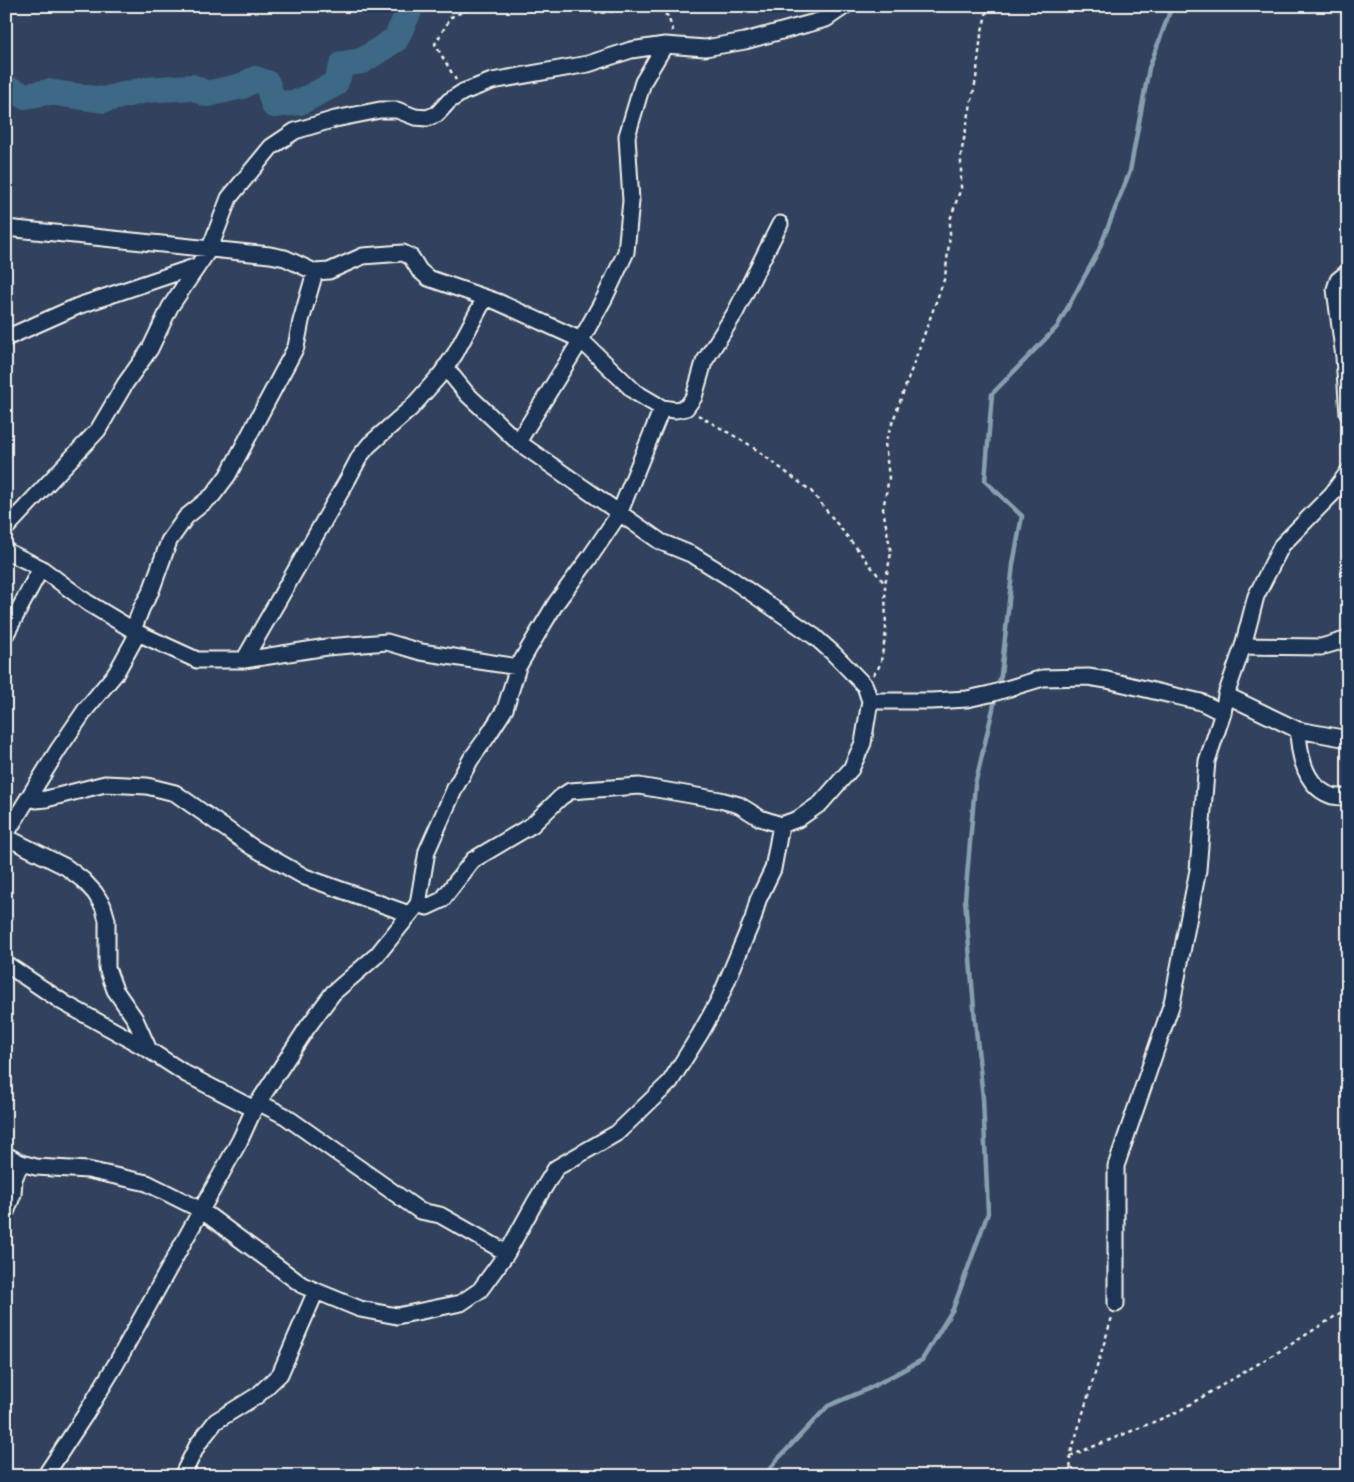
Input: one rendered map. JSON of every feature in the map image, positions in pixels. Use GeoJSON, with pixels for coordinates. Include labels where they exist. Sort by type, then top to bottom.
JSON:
{"type":"FeatureCollection","features":[{"type":"Feature","properties":{"kind":"street"},"geometry":{"type":"LineString","coordinates":[[6,528],[98,430],[125,384],[150,349],[170,307],[210,248],[229,198],[271,146],[295,131],[335,119],[380,110],[397,110],[415,117],[427,118],[437,114],[449,101],[463,92],[492,81],[539,71],[588,64],[631,50],[666,45],[705,48],[745,41],[826,19],[845,6]]}},
{"type":"Feature","properties":{"kind":"street"},"geometry":{"type":"LineString","coordinates":[[518,442],[606,297],[626,252],[631,201],[627,136],[644,82],[666,45]]}},
{"type":"Feature","properties":{"kind":"street"},"geometry":{"type":"LineString","coordinates":[[6,228],[210,248],[285,258],[315,272],[329,271],[362,256],[403,253],[411,257],[419,270],[428,278],[498,302],[581,340],[635,392],[662,408],[675,410],[686,408],[694,397],[704,362],[735,313],[780,224]]}},
{"type":"Feature","properties":{"kind":"street"},"geometry":{"type":"LineString","coordinates":[[6,338],[78,306],[197,266]]}},
{"type":"Feature","properties":{"kind":"street"},"geometry":{"type":"LineString","coordinates":[[149,1050],[136,1019],[115,990],[107,968],[107,920],[104,906],[83,880],[66,867],[6,835],[58,750],[86,710],[116,673],[136,632],[142,607],[151,591],[169,541],[186,517],[213,495],[228,475],[296,347],[301,321],[315,272]]}},
{"type":"Feature","properties":{"kind":"street"},"geometry":{"type":"LineString","coordinates":[[1348,272],[1338,280],[1335,289],[1344,357],[1348,414]]}},
{"type":"Feature","properties":{"kind":"street"},"geometry":{"type":"LineString","coordinates":[[244,660],[360,456],[369,445],[411,408],[445,367],[455,354],[485,298]]}},
{"type":"Feature","properties":{"kind":"street"},"geometry":{"type":"LineString","coordinates":[[30,797],[36,800],[46,799],[105,784],[147,786],[175,793],[252,847],[305,877],[414,909],[427,907],[442,900],[473,860],[532,825],[560,797],[577,789],[617,789],[639,786],[720,800],[739,806],[760,818],[781,825],[798,819],[821,803],[851,769],[863,743],[870,701],[865,686],[834,653],[784,615],[693,555],[661,542],[518,442],[467,394],[445,367]]}},
{"type":"Feature","properties":{"kind":"street"},"geometry":{"type":"LineString","coordinates":[[45,1476],[66,1446],[116,1364],[240,1140],[256,1106],[307,1028],[334,993],[377,955],[414,909],[427,851],[455,788],[470,759],[505,709],[518,667],[556,603],[619,514],[662,408]]}},
{"type":"Feature","properties":{"kind":"street"},"geometry":{"type":"LineString","coordinates":[[1116,1304],[1116,1166],[1172,1003],[1198,870],[1207,761],[1223,713],[1226,695],[1243,646],[1256,596],[1282,545],[1332,494],[1348,472]]}},
{"type":"Feature","properties":{"kind":"street"},"geometry":{"type":"LineString","coordinates":[[6,551],[40,568],[88,603],[136,632],[197,660],[244,660],[328,647],[387,642],[421,652],[518,667]]}},
{"type":"Feature","properties":{"kind":"street"},"geometry":{"type":"LineString","coordinates":[[6,634],[40,568]]}},
{"type":"Feature","properties":{"kind":"street"},"geometry":{"type":"LineString","coordinates":[[1243,646],[1322,647],[1348,638]]}},
{"type":"Feature","properties":{"kind":"street"},"geometry":{"type":"LineString","coordinates":[[870,701],[967,699],[1043,678],[1088,678],[1107,680],[1201,702],[1223,713]]}},
{"type":"Feature","properties":{"kind":"street"},"geometry":{"type":"LineString","coordinates":[[1226,695],[1298,730],[1348,739]]}},
{"type":"Feature","properties":{"kind":"street"},"geometry":{"type":"LineString","coordinates":[[1298,730],[1299,751],[1307,774],[1316,786],[1331,796],[1348,798]]}},
{"type":"Feature","properties":{"kind":"street"},"geometry":{"type":"LineString","coordinates":[[6,1154],[21,1163],[36,1167],[88,1170],[147,1184],[200,1210],[302,1285],[360,1310],[398,1316],[461,1304],[480,1290],[507,1253],[556,1168],[617,1133],[670,1082],[719,1000],[753,918],[758,900],[773,869],[781,825]]}},
{"type":"Feature","properties":{"kind":"street"},"geometry":{"type":"LineString","coordinates":[[6,964],[64,1003],[149,1050],[186,1074],[256,1106],[285,1116],[420,1211],[440,1215],[507,1253]]}},
{"type":"Feature","properties":{"kind":"street"},"geometry":{"type":"LineString","coordinates":[[6,1212],[13,1194],[14,1179],[21,1163]]}},
{"type":"Feature","properties":{"kind":"street"},"geometry":{"type":"LineString","coordinates":[[182,1476],[198,1444],[216,1421],[258,1395],[280,1374],[316,1291]]}},
{"type":"Feature","properties":{"kind":"path"},"geometry":{"type":"LineString","coordinates":[[463,92],[435,44],[451,17],[476,6]]}},
{"type":"Feature","properties":{"kind":"path"},"geometry":{"type":"LineString","coordinates":[[546,6],[600,13],[645,6]]}},
{"type":"Feature","properties":{"kind":"path"},"geometry":{"type":"LineString","coordinates":[[651,6],[668,16],[674,37],[666,45]]}},
{"type":"Feature","properties":{"kind":"path"},"geometry":{"type":"LineString","coordinates":[[865,686],[878,669],[886,632],[885,584],[891,553],[883,509],[889,478],[885,443],[945,278],[950,220],[961,188],[960,154],[976,79],[981,35],[988,6]]}},
{"type":"Feature","properties":{"kind":"path"},"geometry":{"type":"LineString","coordinates":[[686,408],[750,445],[811,491],[885,584]]}},
{"type":"Feature","properties":{"kind":"path"},"geometry":{"type":"LineString","coordinates":[[1071,1476],[1070,1456],[1116,1304]]}},
{"type":"Feature","properties":{"kind":"path"},"geometry":{"type":"LineString","coordinates":[[1070,1456],[1176,1412],[1290,1345],[1348,1308]]}},
{"type":"Feature","properties":{"kind":"waterway"},"geometry":{"type":"LineString","coordinates":[[6,88],[25,96],[48,92],[103,100],[145,90],[192,87],[207,94],[242,86],[255,79],[267,83],[274,105],[300,102],[335,84],[343,64],[362,61],[396,39],[409,11],[409,6]]}},
{"type":"Feature","properties":{"kind":"waterway"},"geometry":{"type":"LineString","coordinates":[[997,688],[1001,675],[1013,564],[1022,516],[985,481],[992,394],[1057,327],[1098,252],[1130,171],[1149,68],[1172,6]]}},
{"type":"Feature","properties":{"kind":"waterway"},"geometry":{"type":"LineString","coordinates":[[765,1476],[776,1461],[828,1406],[868,1389],[922,1360],[953,1309],[988,1213],[983,1098],[965,899],[975,785],[996,696]]}}]}
